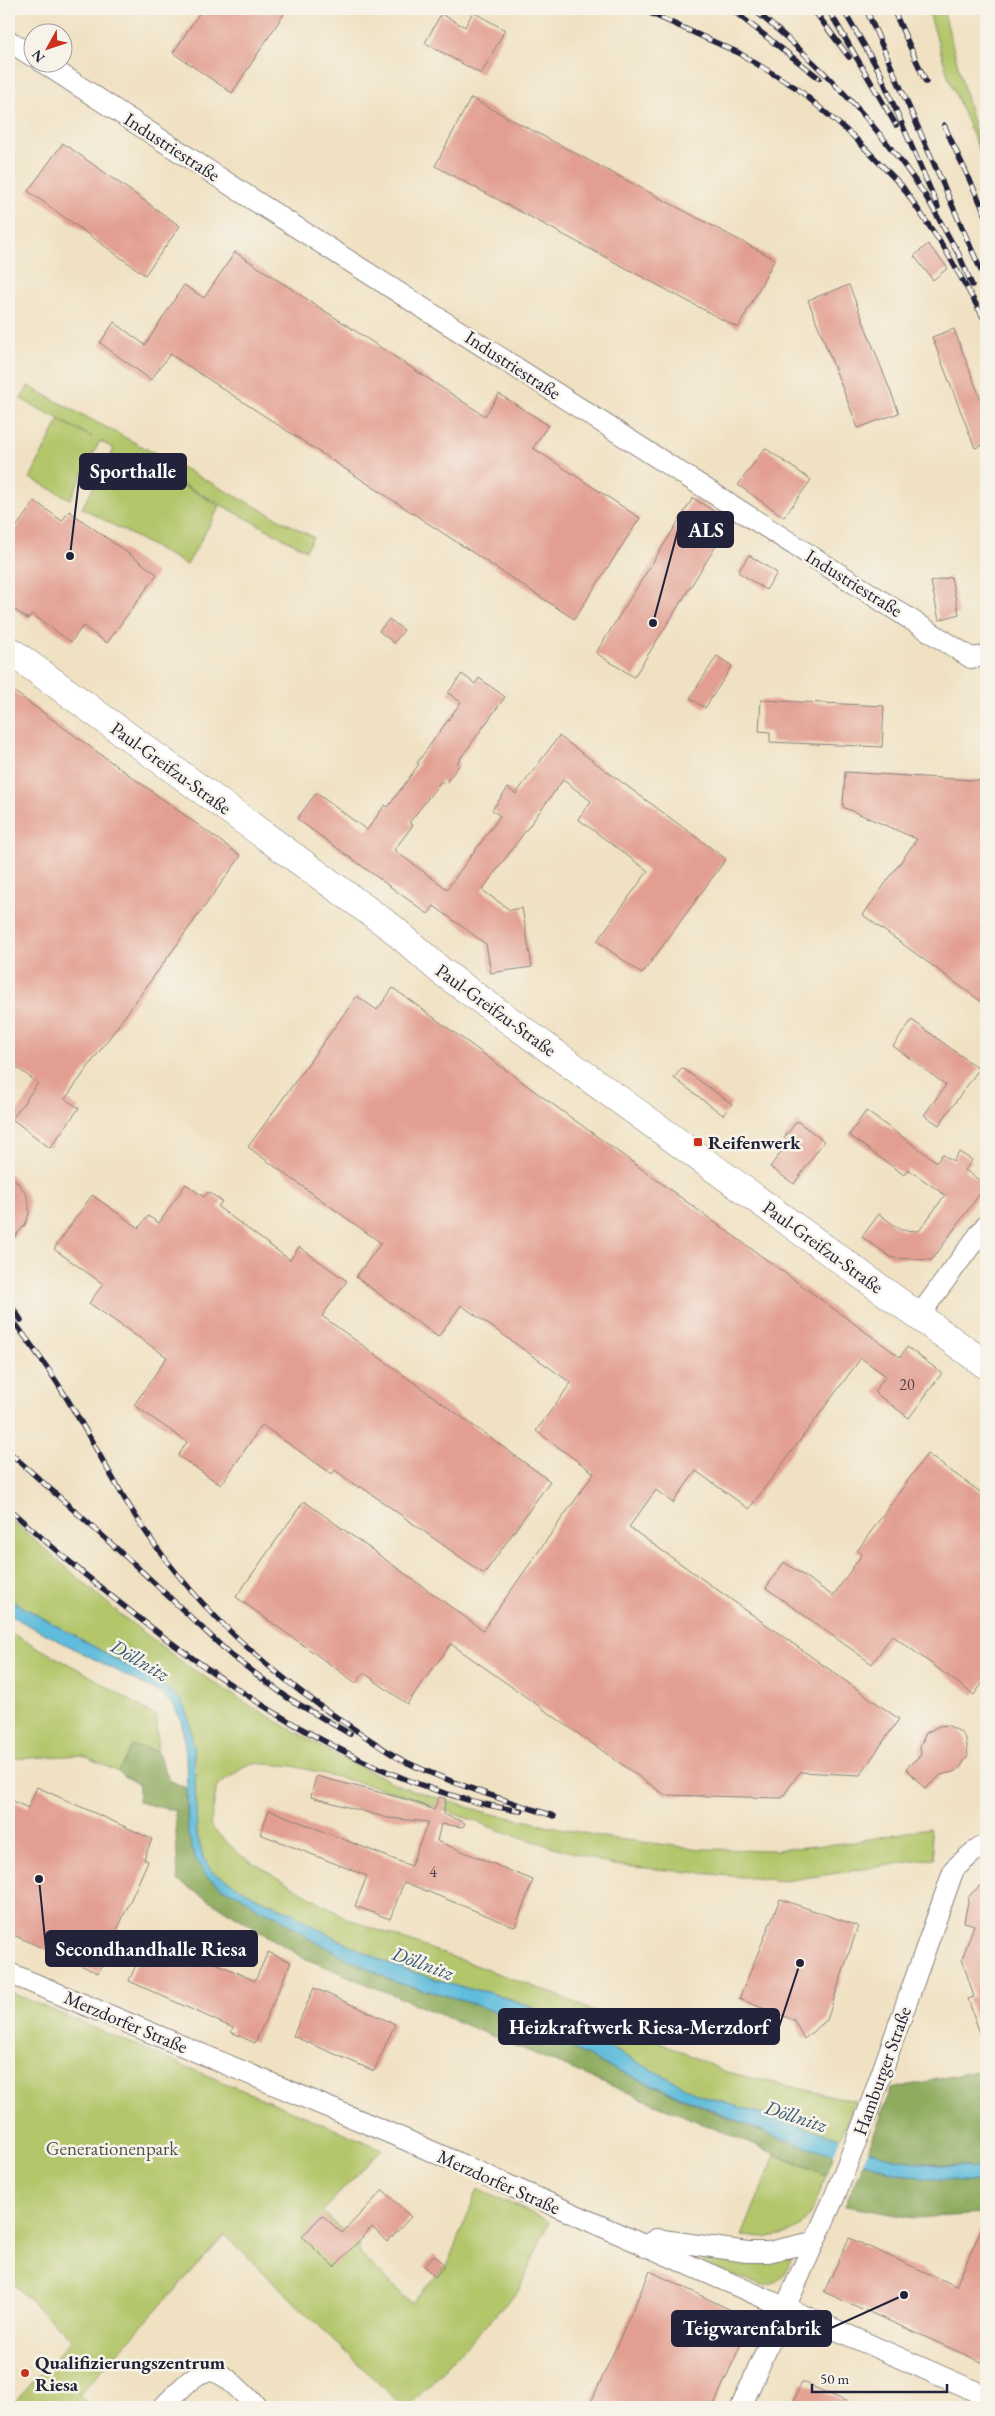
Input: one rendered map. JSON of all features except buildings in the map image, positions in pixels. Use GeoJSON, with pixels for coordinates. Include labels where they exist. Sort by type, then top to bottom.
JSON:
{"type":"FeatureCollection","features":[{"type":"Feature","properties":{"kind":"main road","name":"Paul-Greifzu-Straße"},"geometry":{"type":"LineString","coordinates":[[9,650],[392,928],[441,971],[918,1317],[986,1364]]}},
{"type":"Feature","properties":{"kind":"street"},"geometry":{"type":"LineString","coordinates":[[9,41],[22,49]]}},
{"type":"Feature","properties":{"kind":"street","name":"Industriestraße"},"geometry":{"type":"LineString","coordinates":[[57,72],[249,197],[963,653],[972,658],[986,656]]}},
{"type":"Feature","properties":{"kind":"street"},"geometry":{"type":"LineString","coordinates":[[918,1317],[986,1225]]}},
{"type":"Feature","properties":{"kind":"street","name":"Hamburger Straße"},"geometry":{"type":"LineString","coordinates":[[741,2407],[834,2198],[868,2111],[954,1869],[977,1849],[986,1846]]}},
{"type":"Feature","properties":{"kind":"street","name":"Merzdorfer Straße"},"geometry":{"type":"LineString","coordinates":[[9,1973],[397,2136],[986,2396]]}},
{"type":"Feature","properties":{"kind":"street"},"geometry":{"type":"LineString","coordinates":[[645,2247],[656,2239],[748,2252],[768,2252],[813,2242]]}},
{"type":"Feature","properties":{"kind":"street"},"geometry":{"type":"LineString","coordinates":[[163,2407],[190,2379],[200,2372],[211,2371],[223,2376],[257,2407]]}},
{"type":"Feature","properties":{"kind":"green space"},"geometry":{"type":"Polygon","coordinates":[[[928,9],[943,9],[982,157],[949,79],[928,9]]]}},
{"type":"Feature","properties":{"kind":"green space"},"geometry":{"type":"Polygon","coordinates":[[[28,386],[313,537],[306,550],[163,474],[220,506],[187,565],[82,508],[114,449],[100,441],[70,499],[30,478],[59,420],[92,437],[21,399],[28,386]]]}},
{"type":"Feature","properties":{"kind":"green space"},"geometry":{"type":"Polygon","coordinates":[[[9,1518],[121,1615],[186,1665],[325,1749],[402,1787],[488,1813],[608,1838],[701,1849],[776,1850],[853,1842],[929,1828],[935,1858],[785,1881],[613,1865],[504,1832],[396,1792],[293,1766],[250,1763],[217,1786],[210,1826],[240,1855],[348,1919],[557,1995],[726,2072],[855,2101],[840,2138],[700,2095],[532,2007],[488,1992],[459,1987],[392,1965],[329,1935],[292,1913],[258,1898],[211,1872],[203,1857],[197,1835],[194,1756],[190,1722],[181,1700],[164,1686],[9,1599],[9,1518]]]}},
{"type":"Feature","properties":{"kind":"green space"},"geometry":{"type":"Polygon","coordinates":[[[9,1632],[87,1674],[157,1717],[157,1751],[132,1746],[118,1772],[83,1755],[9,1759],[9,1632]]]}},
{"type":"Feature","properties":{"kind":"green space"},"geometry":{"type":"Polygon","coordinates":[[[132,1746],[157,1751],[169,1780],[186,1788],[188,1834],[195,1858],[207,1877],[225,1889],[245,1898],[260,1910],[279,1917],[307,1937],[397,1983],[452,1997],[510,2017],[608,2066],[712,2111],[782,2139],[834,2154],[826,2175],[302,1957],[178,1881],[175,1811],[138,1802],[139,1785],[118,1772],[132,1746]]]}},
{"type":"Feature","properties":{"kind":"green space","name":"Generationenpark"},"geometry":{"type":"Polygon","coordinates":[[[9,1992],[382,2149],[322,2211],[360,2247],[357,2250],[411,2303],[447,2265],[478,2189],[549,2221],[519,2290],[408,2407],[403,2407],[225,2235],[79,2395],[91,2407],[9,2407],[72,2340],[9,2280],[9,1992]]]}},
{"type":"Feature","properties":{"kind":"green space"},"geometry":{"type":"Polygon","coordinates":[[[986,2069],[986,2169],[912,2161],[868,2150],[891,2089],[986,2069]]]}},
{"type":"Feature","properties":{"kind":"green space"},"geometry":{"type":"Polygon","coordinates":[[[775,2155],[826,2175],[819,2193],[807,2219],[799,2227],[777,2236],[742,2236],[775,2155]]]}},
{"type":"Feature","properties":{"kind":"green space"},"geometry":{"type":"Polygon","coordinates":[[[863,2163],[909,2176],[986,2183],[986,2214],[914,2218],[845,2206],[863,2163]]]}},
{"type":"Feature","properties":{"kind":"green space"},"geometry":{"type":"Polygon","coordinates":[[[706,2254],[762,2262],[792,2259],[778,2280],[763,2286],[703,2264],[706,2254]]]}},
{"type":"Feature","properties":{"kind":"water"},"geometry":{"type":"Polygon","coordinates":[[[9,1599],[164,1686],[181,1700],[190,1722],[194,1756],[197,1835],[203,1857],[212,1872],[258,1898],[292,1913],[329,1935],[392,1965],[459,1987],[488,1992],[532,2007],[700,2095],[840,2138],[882,2155],[916,2163],[986,2169],[986,2183],[909,2176],[782,2139],[608,2066],[510,2017],[452,1997],[397,1983],[307,1937],[279,1917],[260,1910],[245,1898],[225,1889],[207,1877],[195,1858],[188,1834],[186,1755],[182,1724],[174,1706],[160,1693],[9,1615],[9,1599]]]}},
{"type":"Feature","properties":{"kind":"pier"},"geometry":{"type":"Polygon","coordinates":[[[841,2136],[869,2147],[862,2165],[833,2156],[841,2136]]]}},
{"type":"Feature","properties":{"kind":"railway"},"geometry":{"type":"LineString","coordinates":[[641,9],[739,53],[798,89],[853,136],[902,186],[945,249],[986,322]]}},
{"type":"Feature","properties":{"kind":"railway"},"geometry":{"type":"LineString","coordinates":[[731,9],[819,78]]}},
{"type":"Feature","properties":{"kind":"railway"},"geometry":{"type":"LineString","coordinates":[[753,9],[822,71],[864,116],[921,189],[959,255]]}},
{"type":"Feature","properties":{"kind":"railway"},"geometry":{"type":"LineString","coordinates":[[813,9],[849,57]]}},
{"type":"Feature","properties":{"kind":"railway"},"geometry":{"type":"LineString","coordinates":[[828,9],[896,125]]}},
{"type":"Feature","properties":{"kind":"railway"},"geometry":{"type":"LineString","coordinates":[[843,9],[882,76]]}},
{"type":"Feature","properties":{"kind":"railway"},"geometry":{"type":"LineString","coordinates":[[866,9],[986,282]]}},
{"type":"Feature","properties":{"kind":"railway"},"geometry":{"type":"LineString","coordinates":[[893,9],[926,82]]}},
{"type":"Feature","properties":{"kind":"railway"},"geometry":{"type":"LineString","coordinates":[[879,71],[938,207]]}},
{"type":"Feature","properties":{"kind":"railway"},"geometry":{"type":"LineString","coordinates":[[944,125],[986,215]]}},
{"type":"Feature","properties":{"kind":"railway"},"geometry":{"type":"LineString","coordinates":[[956,248],[972,285]]}},
{"type":"Feature","properties":{"kind":"railway"},"geometry":{"type":"LineString","coordinates":[[9,1302],[21,1320]]}},
{"type":"Feature","properties":{"kind":"railway"},"geometry":{"type":"LineString","coordinates":[[9,1315],[59,1386],[120,1490],[155,1545],[199,1599],[247,1647],[273,1670],[328,1712],[400,1759],[460,1785],[554,1816]]}},
{"type":"Feature","properties":{"kind":"railway"},"geometry":{"type":"LineString","coordinates":[[9,1452],[135,1565],[232,1656],[288,1698],[350,1734]]}},
{"type":"Feature","properties":{"kind":"railway"},"geometry":{"type":"LineString","coordinates":[[9,1509],[120,1603],[182,1650],[247,1695],[314,1736],[383,1770],[452,1795],[521,1811]]}},
{"type":"Feature","properties":{"kind":"place","name":"Sporthalle"},"geometry":{"type":"Point","coordinates":[70,556]}},
{"type":"Feature","properties":{"kind":"place","name":"ALS"},"geometry":{"type":"Point","coordinates":[653,623]}},
{"type":"Feature","properties":{"kind":"place","name":"Reifenwerk"},"geometry":{"type":"Point","coordinates":[698,1142]}},
{"type":"Feature","properties":{"kind":"place","name":"Secondhandhalle Riesa"},"geometry":{"type":"Point","coordinates":[39,1879]}},
{"type":"Feature","properties":{"kind":"place","name":"Heizkraftwerk Riesa-Merzdorf"},"geometry":{"type":"Point","coordinates":[800,1963]}},
{"type":"Feature","properties":{"kind":"place","name":"Teigwarenfabrik"},"geometry":{"type":"Point","coordinates":[904,2295]}},
{"type":"Feature","properties":{"kind":"place","name":"Qualifizierungszentrum Riesa"},"geometry":{"type":"Point","coordinates":[25,2373]}},
{"type":"Feature","properties":{"kind":"water label","name":"Döllnitz"},"geometry":{"type":"Point","coordinates":[140,1660]}},
{"type":"Feature","properties":{"kind":"water label","name":"Döllnitz"},"geometry":{"type":"Point","coordinates":[423,1963]}},
{"type":"Feature","properties":{"kind":"water label","name":"Döllnitz"},"geometry":{"type":"Point","coordinates":[796,2116]}}]}
